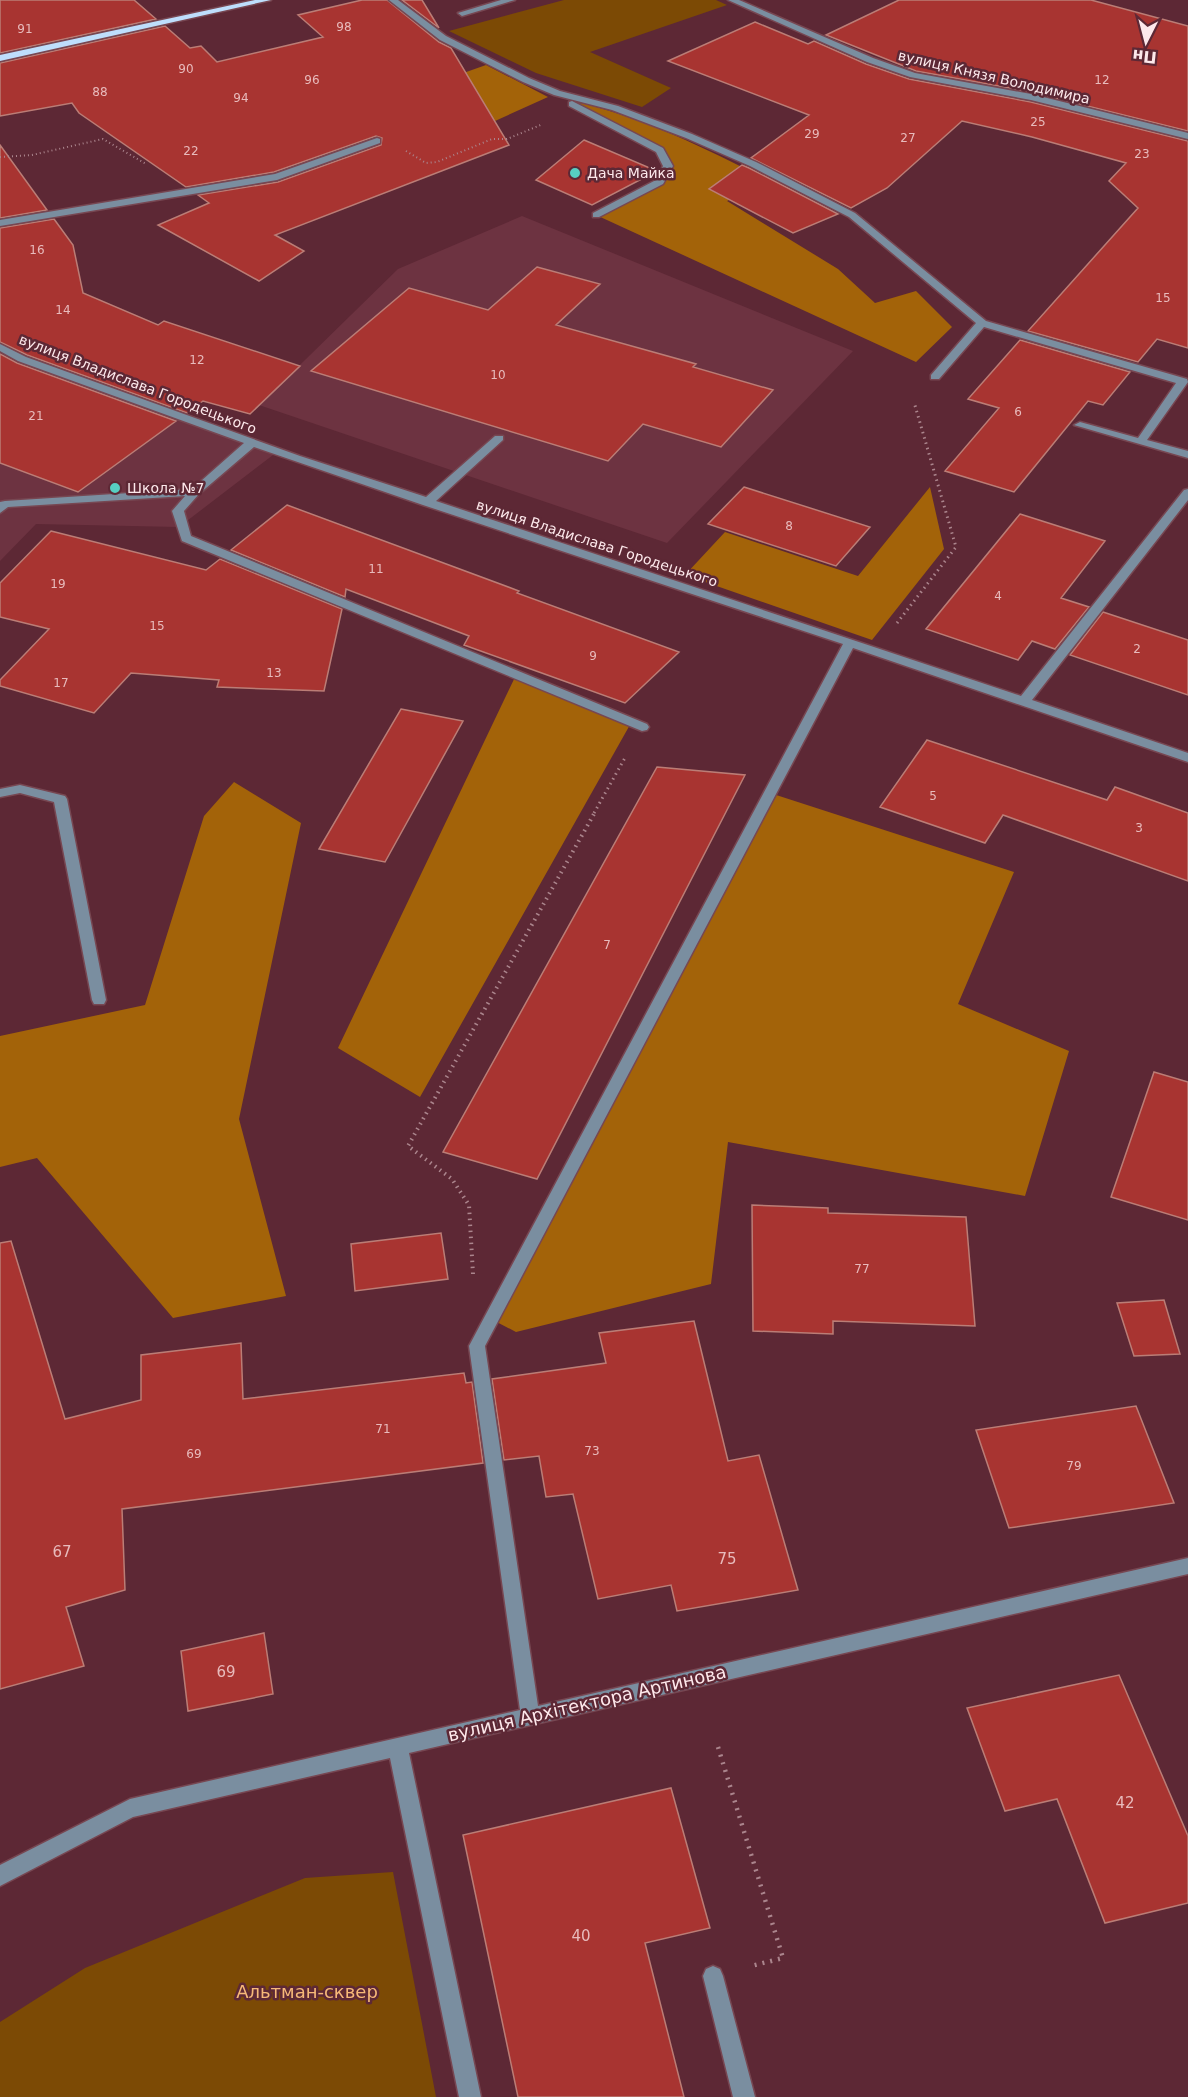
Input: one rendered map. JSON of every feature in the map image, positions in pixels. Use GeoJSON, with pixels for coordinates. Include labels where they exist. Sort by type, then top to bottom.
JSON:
{"type":"FeatureCollection","features":[{"type":"Feature","properties":{"kind":"main road"},"geometry":{"type":"LineString","coordinates":[[0,58],[267,0]]}},
{"type":"Feature","properties":{"kind":"street"},"geometry":{"type":"LineString","coordinates":[[393,0],[443,38],[557,93],[660,150],[669,166],[660,182],[596,215]]}},
{"type":"Feature","properties":{"kind":"street"},"geometry":{"type":"LineString","coordinates":[[462,13],[511,0]]}},
{"type":"Feature","properties":{"kind":"street","name":"вулиця Князя Володимира"},"geometry":{"type":"LineString","coordinates":[[732,0],[870,60],[913,75],[1031,97],[1188,136]]}},
{"type":"Feature","properties":{"kind":"street"},"geometry":{"type":"LineString","coordinates":[[557,93],[615,108],[689,136],[753,164],[852,215],[982,323],[1183,381],[1141,441]]}},
{"type":"Feature","properties":{"kind":"street"},"geometry":{"type":"LineString","coordinates":[[0,223],[277,177],[378,141]]}},
{"type":"Feature","properties":{"kind":"street"},"geometry":{"type":"LineString","coordinates":[[935,376],[982,323]]}},
{"type":"Feature","properties":{"kind":"street","name":"вулиця Владислава Городецького"},"geometry":{"type":"LineString","coordinates":[[0,347],[22,359],[251,443],[850,642],[1188,758]]}},
{"type":"Feature","properties":{"kind":"street"},"geometry":{"type":"LineString","coordinates":[[1080,425],[1188,455]]}},
{"type":"Feature","properties":{"kind":"street"},"geometry":{"type":"LineString","coordinates":[[427,503],[499,438]]}},
{"type":"Feature","properties":{"kind":"street"},"geometry":{"type":"LineString","coordinates":[[251,443],[195,492],[178,511],[186,538],[642,727]]}},
{"type":"Feature","properties":{"kind":"street"},"geometry":{"type":"LineString","coordinates":[[0,509],[5,504],[195,492]]}},
{"type":"Feature","properties":{"kind":"street"},"geometry":{"type":"LineString","coordinates":[[1023,703],[1188,492]]}},
{"type":"Feature","properties":{"kind":"street"},"geometry":{"type":"LineString","coordinates":[[530,1715],[477,1346],[850,642]]}},
{"type":"Feature","properties":{"kind":"street"},"geometry":{"type":"LineString","coordinates":[[0,793],[20,789],[60,799],[99,1000]]}},
{"type":"Feature","properties":{"kind":"street","name":"вулиця Архітектора Артинова"},"geometry":{"type":"LineString","coordinates":[[0,1876],[130,1808],[1188,1566]]}},
{"type":"Feature","properties":{"kind":"street"},"geometry":{"type":"LineString","coordinates":[[398,1748],[470,2097]]}},
{"type":"Feature","properties":{"kind":"street"},"geometry":{"type":"LineString","coordinates":[[713,1976],[744,2097]]}},
{"type":"Feature","properties":{"kind":"path"},"geometry":{"type":"LineString","coordinates":[[378,141],[390,141],[426,163],[437,162],[492,139],[507,139],[581,108]]}},
{"type":"Feature","properties":{"kind":"path"},"geometry":{"type":"LineString","coordinates":[[0,157],[32,155],[103,139],[162,176],[176,194]]}},
{"type":"Feature","properties":{"kind":"path"},"geometry":{"type":"LineString","coordinates":[[876,651],[956,547],[914,399]]}},
{"type":"Feature","properties":{"kind":"path"},"geometry":{"type":"LineString","coordinates":[[473,1276],[469,1205],[452,1179],[408,1146],[642,727]]}},
{"type":"Feature","properties":{"kind":"path"},"geometry":{"type":"LineString","coordinates":[[713,1976],[783,1958],[718,1747]]}},
{"type":"Feature","properties":{"kind":"shaded area"},"geometry":{"type":"Polygon","coordinates":[[[486,65],[548,97],[455,139],[390,99],[486,65]]]}},
{"type":"Feature","properties":{"kind":"shaded area"},"geometry":{"type":"Polygon","coordinates":[[[581,103],[653,126],[768,180],[727,201],[838,269],[875,303],[916,291],[952,327],[916,362],[596,215],[660,182],[668,166],[660,150],[576,106],[581,103]]]}},
{"type":"Feature","properties":{"kind":"shaded area"},"geometry":{"type":"Polygon","coordinates":[[[522,216],[853,351],[667,543],[259,405],[398,269],[522,216]]]}},
{"type":"Feature","properties":{"kind":"shaded area","name":"Школа №7"},"geometry":{"type":"Polygon","coordinates":[[[0,347],[22,359],[277,452],[179,527],[36,524],[0,561],[0,347]]]}},
{"type":"Feature","properties":{"kind":"shaded area"},"geometry":{"type":"Polygon","coordinates":[[[930,487],[944,549],[872,640],[685,575],[725,532],[858,576],[930,487]]]}},
{"type":"Feature","properties":{"kind":"shaded area"},"geometry":{"type":"Polygon","coordinates":[[[516,675],[631,723],[420,1097],[338,1048],[516,675]]]}},
{"type":"Feature","properties":{"kind":"shaded area"},"geometry":{"type":"Polygon","coordinates":[[[234,782],[301,823],[239,1119],[286,1296],[173,1318],[37,1158],[0,1167],[0,1036],[145,1005],[204,816],[234,782]]]}},
{"type":"Feature","properties":{"kind":"shaded area"},"geometry":{"type":"Polygon","coordinates":[[[770,793],[1014,872],[958,1004],[1069,1051],[1025,1196],[728,1142],[711,1284],[516,1332],[491,1319],[770,793]]]}},
{"type":"Feature","properties":{"kind":"green space"},"geometry":{"type":"Polygon","coordinates":[[[564,0],[716,0],[727,5],[590,52],[671,88],[642,107],[536,73],[449,31],[564,0]]]}},
{"type":"Feature","properties":{"kind":"green space","name":"Альтман-сквер"},"geometry":{"type":"Polygon","coordinates":[[[393,1872],[436,2097],[0,2097],[0,2022],[85,1968],[305,1878],[393,1872]]]}},
{"type":"Feature","properties":{"kind":"building"},"geometry":{"type":"Polygon","coordinates":[[[0,0],[134,0],[156,19],[0,53],[0,0]]]}},
{"type":"Feature","properties":{"kind":"building"},"geometry":{"type":"Polygon","coordinates":[[[362,0],[387,0],[439,42],[451,48],[509,145],[275,235],[304,251],[259,281],[158,225],[209,203],[198,195],[278,182],[381,145],[382,138],[376,136],[274,172],[186,187],[79,113],[72,103],[0,116],[0,63],[165,26],[190,48],[201,46],[217,62],[323,37],[298,15],[362,0]]]}},
{"type":"Feature","properties":{"kind":"building"},"geometry":{"type":"Polygon","coordinates":[[[402,0],[422,0],[439,28],[402,0]]]}},
{"type":"Feature","properties":{"kind":"building"},"geometry":{"type":"Polygon","coordinates":[[[899,0],[1091,0],[1188,26],[1188,131],[1031,92],[916,71],[826,35],[899,0]]]}},
{"type":"Feature","properties":{"kind":"building"},"geometry":{"type":"Polygon","coordinates":[[[755,22],[808,44],[814,41],[866,64],[909,79],[1031,102],[1188,141],[1188,348],[1157,339],[1138,362],[1028,331],[1138,208],[1109,181],[1126,163],[1032,137],[962,121],[887,188],[851,208],[751,158],[809,115],[668,61],[755,22]]]}},
{"type":"Feature","properties":{"kind":"building","name":"Дача Майка"},"geometry":{"type":"Polygon","coordinates":[[[584,140],[657,171],[592,205],[536,180],[584,140]]]}},
{"type":"Feature","properties":{"kind":"building"},"geometry":{"type":"Polygon","coordinates":[[[0,145],[47,210],[0,218],[0,145]]]}},
{"type":"Feature","properties":{"kind":"building"},"geometry":{"type":"Polygon","coordinates":[[[742,165],[838,214],[793,233],[709,189],[742,165]]]}},
{"type":"Feature","properties":{"kind":"building"},"geometry":{"type":"Polygon","coordinates":[[[54,219],[73,245],[83,293],[158,325],[164,321],[300,366],[250,414],[203,401],[187,413],[27,355],[0,342],[0,228],[54,219]]]}},
{"type":"Feature","properties":{"kind":"building"},"geometry":{"type":"Polygon","coordinates":[[[537,267],[600,284],[556,325],[696,364],[693,367],[773,390],[721,447],[643,424],[608,461],[311,371],[409,288],[488,310],[537,267]]]}},
{"type":"Feature","properties":{"kind":"building"},"geometry":{"type":"Polygon","coordinates":[[[1020,340],[1130,372],[1103,405],[1088,401],[1014,492],[945,471],[999,408],[968,399],[1020,340]]]}},
{"type":"Feature","properties":{"kind":"building"},"geometry":{"type":"Polygon","coordinates":[[[0,354],[17,363],[176,421],[78,492],[0,463],[0,354]]]}},
{"type":"Feature","properties":{"kind":"building"},"geometry":{"type":"Polygon","coordinates":[[[744,487],[870,527],[836,566],[708,524],[744,487]]]}},
{"type":"Feature","properties":{"kind":"building"},"geometry":{"type":"Polygon","coordinates":[[[287,505],[679,652],[625,703],[464,645],[469,636],[346,589],[345,597],[231,550],[287,505]]]}},
{"type":"Feature","properties":{"kind":"building"},"geometry":{"type":"Polygon","coordinates":[[[1020,514],[1105,541],[1061,598],[1089,607],[1055,649],[1032,641],[1018,660],[926,629],[1020,514]]]}},
{"type":"Feature","properties":{"kind":"building"},"geometry":{"type":"Polygon","coordinates":[[[51,531],[206,570],[220,559],[342,609],[324,691],[217,687],[219,680],[131,673],[94,713],[0,686],[0,680],[49,629],[0,617],[0,583],[51,531]]]}},
{"type":"Feature","properties":{"kind":"building"},"geometry":{"type":"Polygon","coordinates":[[[1103,612],[1188,640],[1188,695],[1070,655],[1103,612]]]}},
{"type":"Feature","properties":{"kind":"building"},"geometry":{"type":"Polygon","coordinates":[[[401,709],[463,721],[385,862],[319,849],[401,709]]]}},
{"type":"Feature","properties":{"kind":"building"},"geometry":{"type":"Polygon","coordinates":[[[927,740],[1107,800],[1115,787],[1188,813],[1188,881],[1003,815],[985,843],[880,807],[927,740]]]}},
{"type":"Feature","properties":{"kind":"building"},"geometry":{"type":"Polygon","coordinates":[[[657,767],[745,775],[537,1179],[443,1152],[657,767]]]}},
{"type":"Feature","properties":{"kind":"building"},"geometry":{"type":"Polygon","coordinates":[[[1154,1072],[1188,1082],[1188,1220],[1111,1197],[1154,1072]]]}},
{"type":"Feature","properties":{"kind":"building"},"geometry":{"type":"Polygon","coordinates":[[[752,1205],[828,1208],[828,1213],[966,1217],[975,1326],[833,1321],[833,1334],[753,1331],[752,1205]]]}},
{"type":"Feature","properties":{"kind":"building"},"geometry":{"type":"Polygon","coordinates":[[[441,1233],[448,1279],[355,1291],[351,1244],[441,1233]]]}},
{"type":"Feature","properties":{"kind":"building"},"geometry":{"type":"Polygon","coordinates":[[[11,1241],[65,1419],[141,1400],[141,1355],[241,1343],[243,1399],[464,1373],[466,1383],[472,1382],[483,1463],[122,1509],[125,1590],[66,1607],[84,1666],[0,1689],[0,1243],[11,1241]]]}},
{"type":"Feature","properties":{"kind":"building"},"geometry":{"type":"Polygon","coordinates":[[[1164,1300],[1180,1354],[1134,1356],[1117,1303],[1164,1300]]]}},
{"type":"Feature","properties":{"kind":"building"},"geometry":{"type":"Polygon","coordinates":[[[694,1321],[728,1461],[759,1455],[798,1590],[677,1611],[671,1585],[598,1599],[573,1494],[546,1497],[539,1456],[504,1460],[492,1379],[606,1363],[599,1333],[694,1321]]]}},
{"type":"Feature","properties":{"kind":"building"},"geometry":{"type":"Polygon","coordinates":[[[1136,1406],[1174,1503],[1009,1528],[976,1430],[1136,1406]]]}},
{"type":"Feature","properties":{"kind":"building"},"geometry":{"type":"Polygon","coordinates":[[[264,1633],[273,1694],[188,1711],[181,1651],[264,1633]]]}},
{"type":"Feature","properties":{"kind":"building"},"geometry":{"type":"Polygon","coordinates":[[[1119,1675],[1188,1836],[1188,1903],[1105,1923],[1057,1799],[1005,1811],[967,1708],[1119,1675]]]}},
{"type":"Feature","properties":{"kind":"building"},"geometry":{"type":"Polygon","coordinates":[[[671,1788],[710,1928],[645,1943],[684,2097],[518,2097],[463,1835],[671,1788]]]}},
{"type":"Feature","properties":{"kind":"place","name":"Дача Майка"},"geometry":{"type":"Point","coordinates":[575,173]}},
{"type":"Feature","properties":{"kind":"place","name":"Школа №7"},"geometry":{"type":"Point","coordinates":[115,488]}}]}
